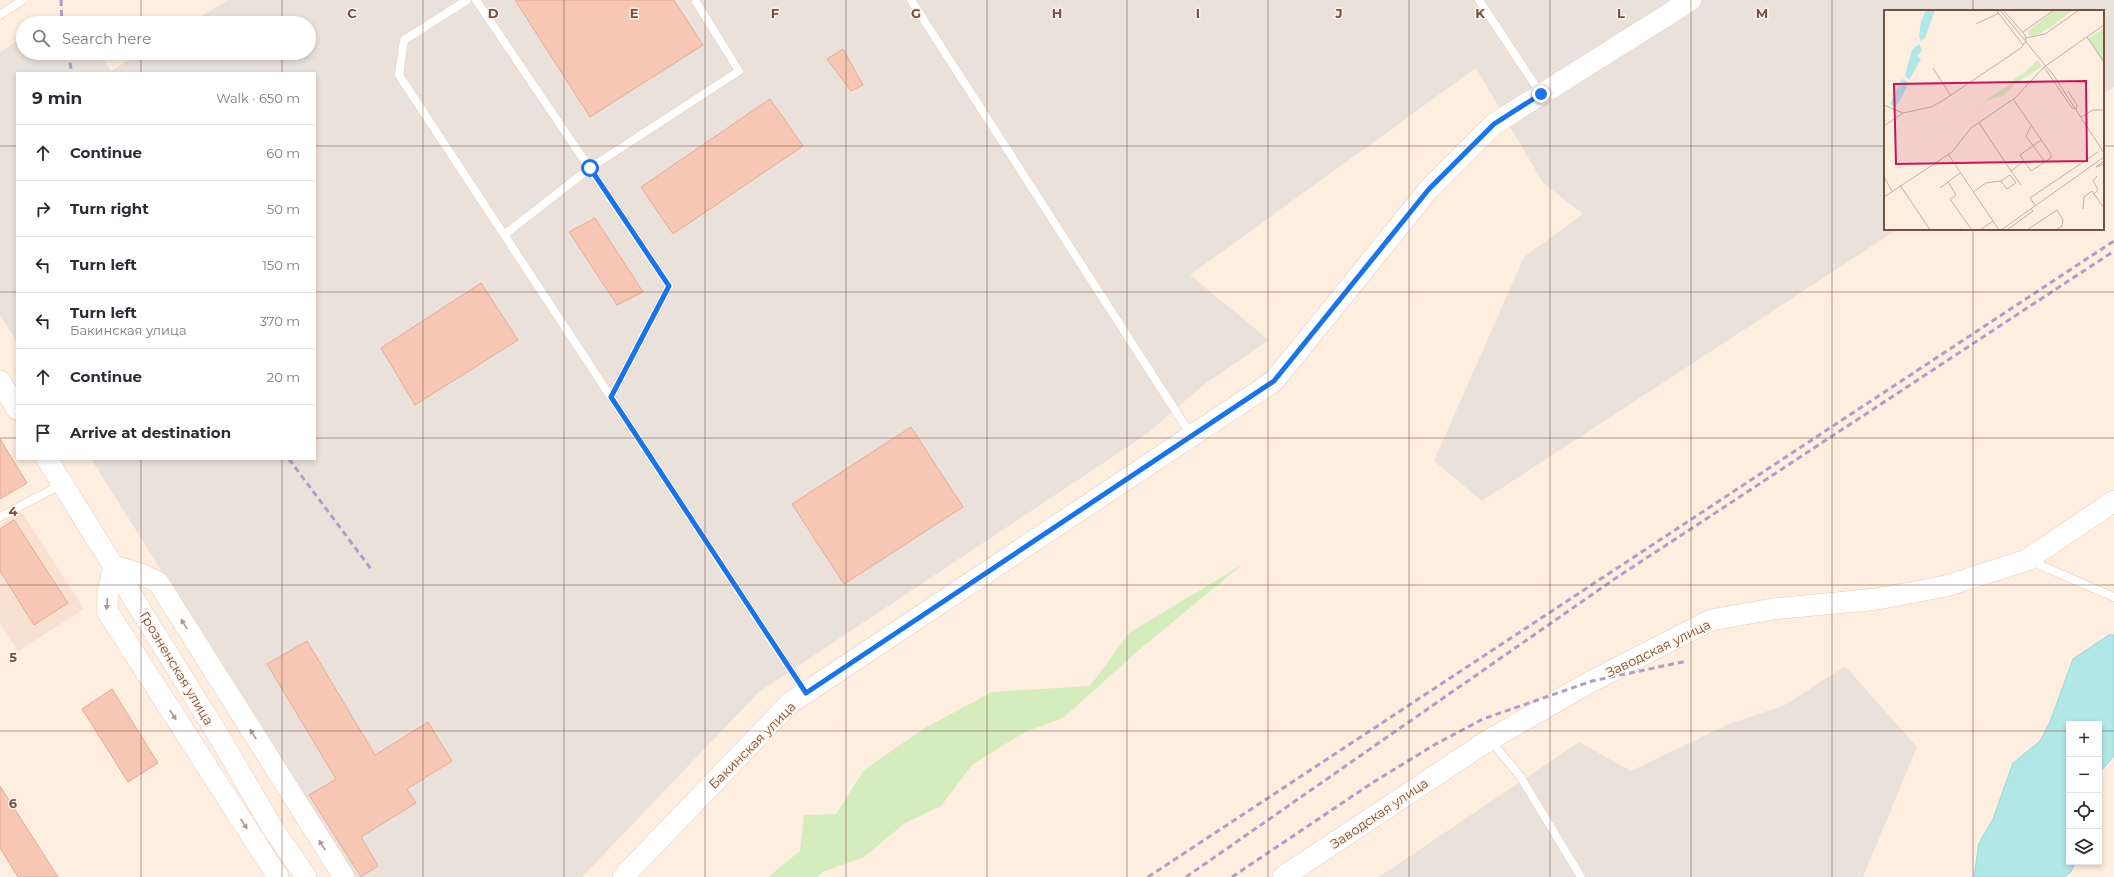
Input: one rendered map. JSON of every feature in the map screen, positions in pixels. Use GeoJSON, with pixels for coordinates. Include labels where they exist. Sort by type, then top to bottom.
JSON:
{"type":"FeatureCollection","features":[{"type":"Feature","properties":{"kind":"street","name":"Бакинская улица"},"geometry":{"type":"LineString","coordinates":[[623,877],[790,703],[1274,381],[1429,189],[1494,124],[1691,0]]}},
{"type":"Feature","properties":{"kind":"street"},"geometry":{"type":"LineString","coordinates":[[0,382],[16,407]]}},
{"type":"Feature","properties":{"kind":"street","name":"Грозненская улица"},"geometry":{"type":"LineString","coordinates":[[48,460],[114,566],[273,829],[306,877]]}},
{"type":"Feature","properties":{"kind":"street","name":"Заводская улица"},"geometry":{"type":"LineString","coordinates":[[1283,877],[1489,740],[1592,681],[1711,620],[1773,610],[1877,599],[1946,586],[2027,560],[2114,501]]}},
{"type":"Feature","properties":{"kind":"street"},"geometry":{"type":"LineString","coordinates":[[278,877],[107,611],[108,592],[114,566],[138,573],[158,582],[344,877]]}},
{"type":"Feature","properties":{"kind":"lane"},"geometry":{"type":"LineString","coordinates":[[0,15],[23,0]]}},
{"type":"Feature","properties":{"kind":"lane"},"geometry":{"type":"LineString","coordinates":[[467,0],[404,40],[399,75],[806,693]]}},
{"type":"Feature","properties":{"kind":"lane"},"geometry":{"type":"LineString","coordinates":[[476,0],[669,286],[611,397]]}},
{"type":"Feature","properties":{"kind":"lane"},"geometry":{"type":"LineString","coordinates":[[911,0],[1192,435]]}},
{"type":"Feature","properties":{"kind":"lane"},"geometry":{"type":"LineString","coordinates":[[1479,0],[1541,94]]}},
{"type":"Feature","properties":{"kind":"lane"},"geometry":{"type":"LineString","coordinates":[[504,235],[590,168],[739,70],[696,1]]}},
{"type":"Feature","properties":{"kind":"lane"},"geometry":{"type":"LineString","coordinates":[[0,517],[62,484]]}},
{"type":"Feature","properties":{"kind":"lane"},"geometry":{"type":"LineString","coordinates":[[2027,560],[2114,598]]}},
{"type":"Feature","properties":{"kind":"lane"},"geometry":{"type":"LineString","coordinates":[[1489,740],[1520,776],[1580,877]]}},
{"type":"Feature","properties":{"kind":"shaded area"},"geometry":{"type":"Polygon","coordinates":[[[228,0],[2114,0],[2114,87],[2104,94],[2104,10],[1884,10],[1884,230],[1896,230],[1482,501],[1434,461],[1524,257],[1583,214],[1543,183],[1476,68],[1190,275],[1269,340],[1202,386],[1147,434],[759,692],[582,877],[355,877],[92,460],[316,460],[316,72],[16,72],[16,340],[0,315],[0,52],[16,42],[16,60],[104,60],[111,71],[129,60],[316,60],[316,16],[202,16],[228,0]]]}},
{"type":"Feature","properties":{"kind":"shaded area"},"geometry":{"type":"Polygon","coordinates":[[[21,511],[84,609],[18,651],[0,623],[0,525],[21,511]]]}},
{"type":"Feature","properties":{"kind":"shaded area"},"geometry":{"type":"Polygon","coordinates":[[[1845,666],[1917,747],[1863,877],[1379,877],[1579,742],[1631,771],[1729,724],[1785,705],[1845,666]]]}},
{"type":"Feature","properties":{"kind":"green space"},"geometry":{"type":"Polygon","coordinates":[[[1243,564],[1140,649],[1063,718],[1025,732],[972,765],[941,806],[905,823],[864,857],[822,872],[818,877],[768,877],[800,851],[804,815],[836,814],[864,770],[923,729],[992,692],[1090,686],[1129,633],[1243,564]]]}},
{"type":"Feature","properties":{"kind":"water"},"geometry":{"type":"Polygon","coordinates":[[[2109,635],[2114,635],[2114,756],[2102,770],[2102,721],[2066,721],[2066,865],[2074,865],[2071,872],[2064,877],[1974,877],[1979,843],[1993,819],[2013,763],[2040,741],[2050,722],[2073,659],[2109,635]]]}},
{"type":"Feature","properties":{"kind":"building"},"geometry":{"type":"Polygon","coordinates":[[[515,0],[674,0],[703,45],[590,117],[515,0]]]}},
{"type":"Feature","properties":{"kind":"building"},"geometry":{"type":"Polygon","coordinates":[[[843,49],[863,85],[851,91],[827,59],[843,49]]]}},
{"type":"Feature","properties":{"kind":"building"},"geometry":{"type":"Polygon","coordinates":[[[770,99],[803,146],[673,234],[641,187],[770,99]]]}},
{"type":"Feature","properties":{"kind":"building"},"geometry":{"type":"Polygon","coordinates":[[[595,218],[643,292],[617,305],[569,232],[595,218]]]}},
{"type":"Feature","properties":{"kind":"building"},"geometry":{"type":"Polygon","coordinates":[[[481,283],[518,340],[415,405],[381,348],[481,283]]]}},
{"type":"Feature","properties":{"kind":"building"},"geometry":{"type":"Polygon","coordinates":[[[911,427],[963,507],[844,584],[792,504],[911,427]]]}},
{"type":"Feature","properties":{"kind":"building"},"geometry":{"type":"Polygon","coordinates":[[[0,439],[27,483],[0,499],[0,439]]]}},
{"type":"Feature","properties":{"kind":"building"},"geometry":{"type":"Polygon","coordinates":[[[14,520],[68,603],[34,625],[0,571],[0,529],[14,520]]]}},
{"type":"Feature","properties":{"kind":"building"},"geometry":{"type":"Polygon","coordinates":[[[307,641],[375,755],[428,722],[452,761],[407,789],[416,803],[361,837],[378,866],[361,877],[309,795],[336,779],[267,664],[307,641]]]}},
{"type":"Feature","properties":{"kind":"building"},"geometry":{"type":"Polygon","coordinates":[[[112,689],[158,763],[128,782],[82,709],[112,689]]]}},
{"type":"Feature","properties":{"kind":"building"},"geometry":{"type":"Polygon","coordinates":[[[0,786],[58,877],[18,877],[0,848],[0,786]]]}},
{"type":"Feature","properties":{"kind":"railway"},"geometry":{"type":"LineString","coordinates":[[61,0],[62,16]]}},
{"type":"Feature","properties":{"kind":"railway"},"geometry":{"type":"LineString","coordinates":[[69,60],[72,72]]}},
{"type":"Feature","properties":{"kind":"railway"},"geometry":{"type":"LineString","coordinates":[[1148,877],[2114,241]]}},
{"type":"Feature","properties":{"kind":"railway"},"geometry":{"type":"LineString","coordinates":[[1186,877],[1613,580],[2114,251]]}},
{"type":"Feature","properties":{"kind":"railway"},"geometry":{"type":"LineString","coordinates":[[290,460],[371,569]]}},
{"type":"Feature","properties":{"kind":"railway"},"geometry":{"type":"LineString","coordinates":[[1232,877],[1372,783],[1434,745],[1483,719],[1592,681],[1687,661]]}},
{"type":"Feature","properties":{"kind":"route"},"geometry":{"type":"LineString","coordinates":[[590,168],[669,286],[611,397],[806,693],[1060,522],[1274,381],[1429,189],[1494,124],[1541,94]]}}]}
